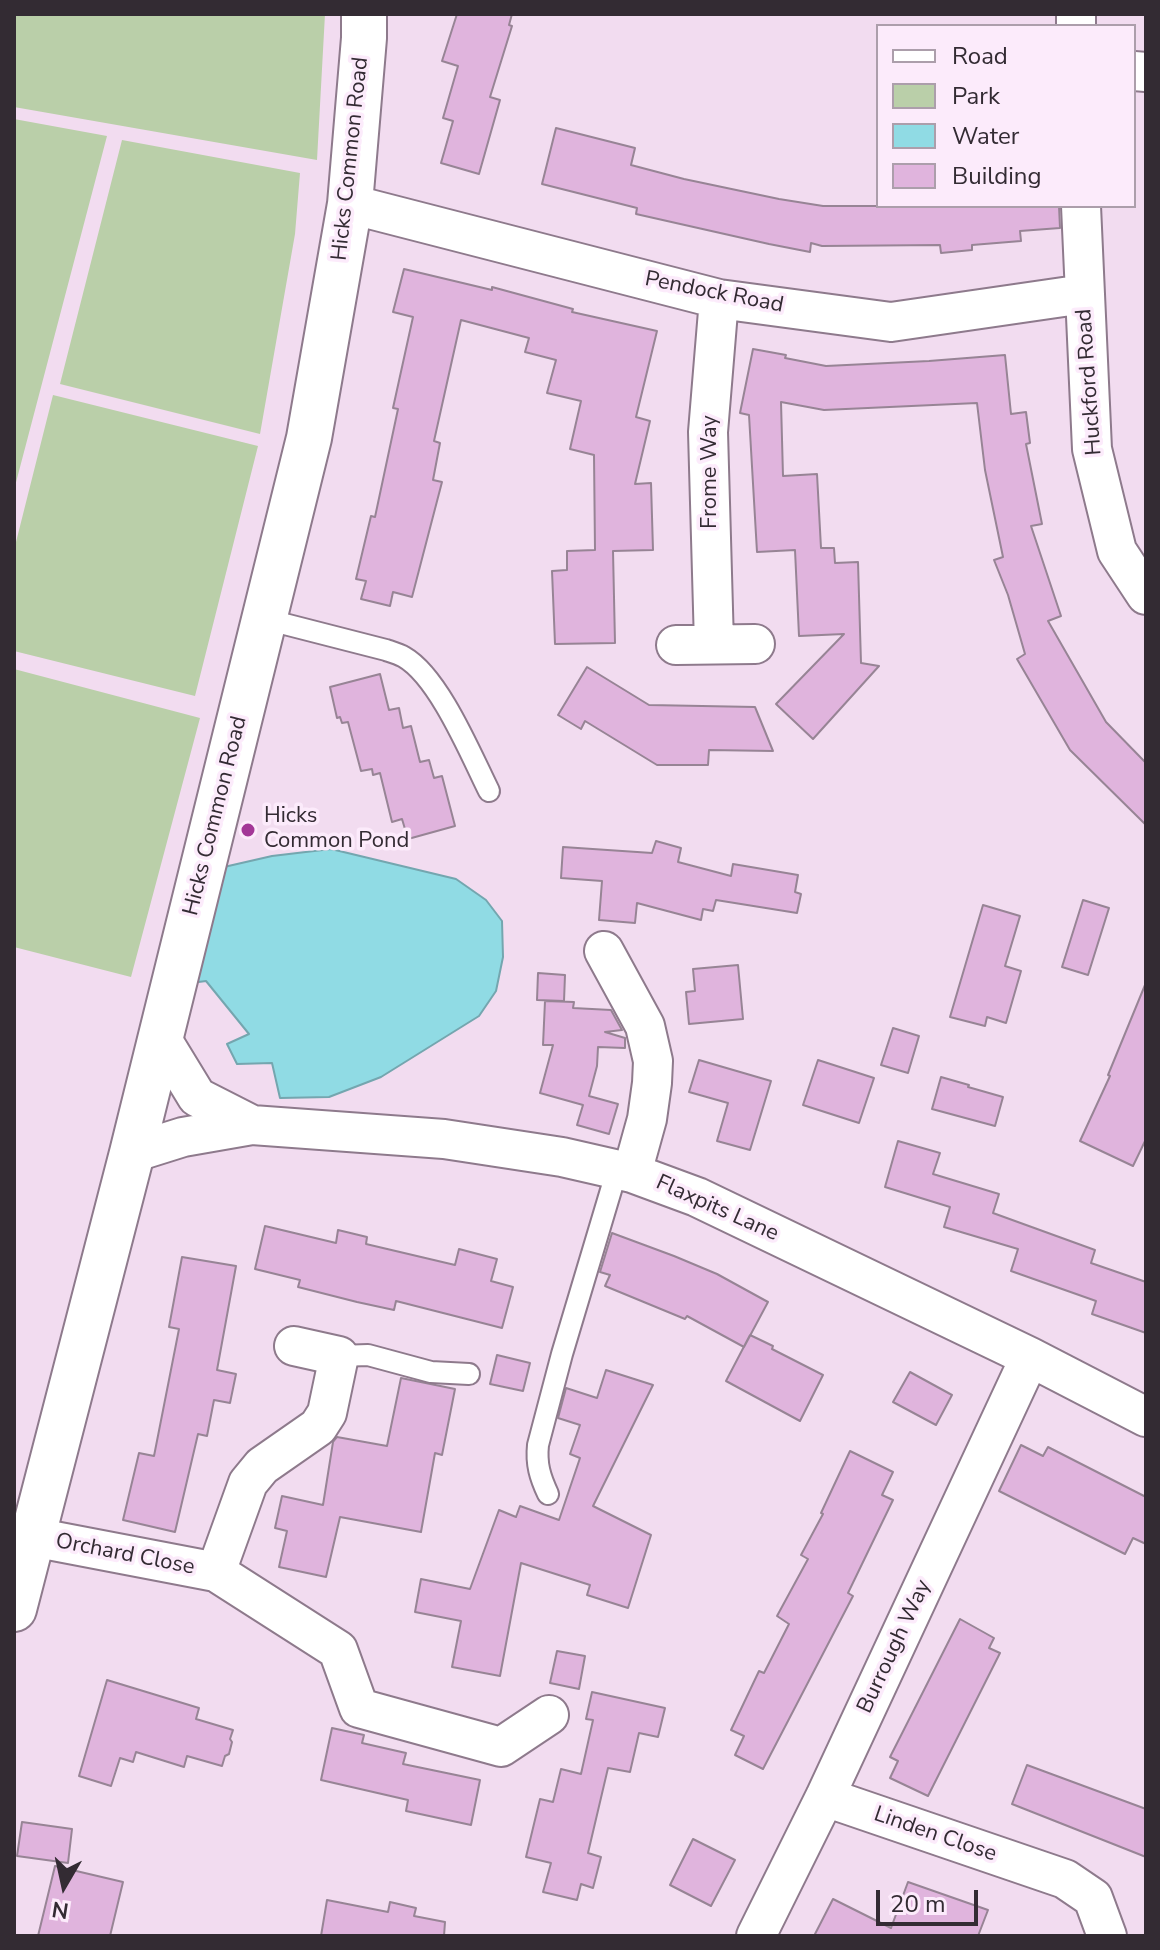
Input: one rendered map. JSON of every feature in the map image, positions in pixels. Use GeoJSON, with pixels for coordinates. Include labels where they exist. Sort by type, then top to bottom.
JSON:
{"type":"FeatureCollection","features":[{"type":"Feature","properties":{"kind":"street","name":"Hicks Common Road"},"geometry":{"type":"LineString","coordinates":[[14,1609],[161,1038],[309,438],[350,204],[364,14]]}},
{"type":"Feature","properties":{"kind":"street","name":"Pendock Road"},"geometry":{"type":"LineString","coordinates":[[350,204],[719,299],[891,322],[1084,294]]}},
{"type":"Feature","properties":{"kind":"street","name":"Huckford Road"},"geometry":{"type":"LineString","coordinates":[[1081,208],[1092,449],[1117,551],[1146,595]]}},
{"type":"Feature","properties":{"kind":"street","name":"Frome Way"},"geometry":{"type":"LineString","coordinates":[[714,644],[708,432],[719,299]]}},
{"type":"Feature","properties":{"kind":"street"},"geometry":{"type":"LineString","coordinates":[[676,645],[755,644]]}},
{"type":"Feature","properties":{"kind":"street"},"geometry":{"type":"LineString","coordinates":[[604,951],[645,1026],[653,1061],[647,1119],[624,1171]]}},
{"type":"Feature","properties":{"kind":"street","name":"Flaxpits Lane"},"geometry":{"type":"LineString","coordinates":[[161,1038],[197,1097],[252,1125]]}},
{"type":"Feature","properties":{"kind":"street","name":"Flaxpits Lane"},"geometry":{"type":"LineString","coordinates":[[132,1153],[183,1137],[252,1125],[444,1139],[562,1157],[624,1171],[697,1197],[1030,1357],[1146,1417]]}},
{"type":"Feature","properties":{"kind":"street"},"geometry":{"type":"LineString","coordinates":[[294,1346],[339,1356]]}},
{"type":"Feature","properties":{"kind":"street","name":"Orchard Close"},"geometry":{"type":"LineString","coordinates":[[216,1572],[248,1483],[262,1466],[318,1427],[327,1413],[339,1356]]}},
{"type":"Feature","properties":{"kind":"street","name":"Burrough Way"},"geometry":{"type":"LineString","coordinates":[[756,1936],[825,1797],[1030,1357]]}},
{"type":"Feature","properties":{"kind":"street","name":"Orchard Close"},"geometry":{"type":"LineString","coordinates":[[33,1537],[216,1572],[338,1650],[359,1708],[501,1747],[549,1715]]}},
{"type":"Feature","properties":{"kind":"street","name":"Linden Close"},"geometry":{"type":"LineString","coordinates":[[825,1797],[1065,1879],[1093,1898],[1107,1936]]}},
{"type":"Feature","properties":{"kind":"lane"},"geometry":{"type":"LineString","coordinates":[[265,619],[404,657],[419,669],[439,695],[489,791]]}},
{"type":"Feature","properties":{"kind":"lane"},"geometry":{"type":"LineString","coordinates":[[548,1494],[538,1471],[538,1445],[562,1354],[624,1171]]}},
{"type":"Feature","properties":{"kind":"lane"},"geometry":{"type":"LineString","coordinates":[[339,1356],[368,1355],[431,1372],[469,1374]]}},
{"type":"Feature","properties":{"kind":"green space"},"geometry":{"type":"Polygon","coordinates":[[[14,14],[325,14],[317,160],[14,107],[14,14]]]}},
{"type":"Feature","properties":{"kind":"green space"},"geometry":{"type":"Polygon","coordinates":[[[14,119],[107,136],[14,490],[14,119]]]}},
{"type":"Feature","properties":{"kind":"green space"},"geometry":{"type":"Polygon","coordinates":[[[122,140],[300,173],[295,234],[260,434],[60,384],[122,140]]]}},
{"type":"Feature","properties":{"kind":"green space"},"geometry":{"type":"Polygon","coordinates":[[[53,395],[258,446],[195,696],[14,651],[14,550],[53,395]]]}},
{"type":"Feature","properties":{"kind":"green space"},"geometry":{"type":"Polygon","coordinates":[[[14,669],[200,718],[131,977],[14,947],[14,669]]]}},
{"type":"Feature","properties":{"kind":"water"},"geometry":{"type":"Polygon","coordinates":[[[331,849],[456,879],[486,900],[502,921],[503,957],[496,991],[479,1016],[381,1077],[329,1097],[280,1098],[272,1063],[237,1064],[227,1044],[249,1034],[206,981],[191,983],[224,867],[272,856],[331,849]]]}},
{"type":"Feature","properties":{"kind":"building"},"geometry":{"type":"Polygon","coordinates":[[[457,14],[512,14],[509,25],[512,26],[490,97],[500,100],[479,174],[441,163],[453,121],[443,118],[458,66],[442,61],[457,14]]]}},
{"type":"Feature","properties":{"kind":"building"},"geometry":{"type":"Polygon","coordinates":[[[556,128],[635,148],[631,165],[779,199],[823,206],[876,208],[1059,208],[1060,228],[1020,231],[1021,241],[972,245],[972,250],[941,253],[940,245],[822,246],[811,243],[810,252],[636,214],[637,208],[542,184],[556,128]]]}},
{"type":"Feature","properties":{"kind":"building"},"geometry":{"type":"Polygon","coordinates":[[[404,269],[492,290],[492,287],[573,309],[572,312],[657,331],[636,417],[650,421],[635,484],[651,483],[653,550],[613,551],[615,643],[555,644],[552,571],[567,570],[567,551],[595,550],[594,455],[570,449],[581,401],[547,393],[556,360],[525,352],[529,338],[461,320],[434,441],[440,443],[433,480],[442,482],[412,597],[393,592],[390,606],[361,599],[366,581],[356,579],[371,516],[375,517],[398,409],[393,408],[413,317],[393,312],[404,269]]]}},
{"type":"Feature","properties":{"kind":"building"},"geometry":{"type":"Polygon","coordinates":[[[753,349],[826,366],[1005,355],[1011,414],[1026,412],[1030,443],[1026,444],[1042,524],[1031,526],[1061,616],[1048,621],[1106,722],[1146,763],[1146,825],[1070,750],[1017,659],[1025,654],[994,560],[1003,557],[985,470],[977,403],[824,410],[781,402],[783,476],[817,474],[821,548],[834,548],[835,563],[858,562],[861,663],[879,666],[813,739],[776,704],[844,634],[799,636],[795,550],[757,552],[749,415],[740,413],[753,349]]]}},
{"type":"Feature","properties":{"kind":"building"},"geometry":{"type":"Polygon","coordinates":[[[587,667],[649,705],[755,707],[773,751],[709,750],[708,765],[657,765],[585,721],[581,729],[558,715],[587,667]]]}},
{"type":"Feature","properties":{"kind":"building"},"geometry":{"type":"Polygon","coordinates":[[[380,674],[389,710],[399,708],[403,728],[411,726],[420,762],[429,760],[434,778],[442,776],[455,826],[408,839],[402,819],[392,822],[380,773],[373,775],[372,769],[361,771],[348,722],[342,723],[340,717],[337,718],[330,687],[380,674]]]}},
{"type":"Feature","properties":{"kind":"building"},"geometry":{"type":"Polygon","coordinates":[[[656,841],[681,848],[678,862],[731,876],[733,864],[798,875],[795,892],[801,894],[797,913],[716,900],[713,911],[703,909],[701,920],[637,903],[635,923],[599,920],[602,881],[561,878],[563,847],[652,853],[656,841]]]}},
{"type":"Feature","properties":{"kind":"building"},"geometry":{"type":"Polygon","coordinates":[[[1083,900],[1109,908],[1088,975],[1062,967],[1083,900]]]}},
{"type":"Feature","properties":{"kind":"building"},"geometry":{"type":"Polygon","coordinates":[[[983,905],[1020,916],[1005,966],[1021,971],[1006,1023],[987,1017],[985,1026],[950,1017],[983,905]]]}},
{"type":"Feature","properties":{"kind":"building"},"geometry":{"type":"Polygon","coordinates":[[[738,965],[743,1019],[689,1024],[686,992],[695,991],[693,969],[738,965]]]}},
{"type":"Feature","properties":{"kind":"building"},"geometry":{"type":"Polygon","coordinates":[[[538,973],[565,975],[564,1001],[537,1000],[538,973]]]}},
{"type":"Feature","properties":{"kind":"building"},"geometry":{"type":"Polygon","coordinates":[[[1145,985],[1146,1139],[1133,1166],[1080,1141],[1110,1076],[1145,985]]]}},
{"type":"Feature","properties":{"kind":"building"},"geometry":{"type":"Polygon","coordinates":[[[545,1001],[574,1002],[573,1008],[611,1010],[622,1030],[605,1032],[625,1038],[625,1048],[598,1047],[597,1066],[589,1096],[618,1104],[609,1134],[577,1125],[583,1105],[540,1093],[553,1045],[543,1045],[545,1001]]]}},
{"type":"Feature","properties":{"kind":"building"},"geometry":{"type":"Polygon","coordinates":[[[893,1028],[919,1036],[908,1073],[881,1065],[893,1028]]]}},
{"type":"Feature","properties":{"kind":"building"},"geometry":{"type":"Polygon","coordinates":[[[699,1060],[771,1081],[750,1150],[717,1141],[728,1103],[689,1092],[699,1060]]]}},
{"type":"Feature","properties":{"kind":"building"},"geometry":{"type":"Polygon","coordinates":[[[818,1060],[874,1078],[859,1123],[803,1105],[818,1060]]]}},
{"type":"Feature","properties":{"kind":"building"},"geometry":{"type":"Polygon","coordinates":[[[941,1077],[1003,1097],[995,1126],[932,1109],[941,1077]]]}},
{"type":"Feature","properties":{"kind":"building"},"geometry":{"type":"Polygon","coordinates":[[[898,1141],[940,1153],[933,1174],[999,1194],[993,1213],[1095,1250],[1091,1263],[1146,1282],[1146,1333],[1092,1314],[1096,1301],[1011,1271],[1018,1249],[944,1227],[950,1207],[885,1187],[898,1141]]]}},
{"type":"Feature","properties":{"kind":"building"},"geometry":{"type":"Polygon","coordinates":[[[265,1226],[336,1243],[338,1230],[367,1237],[366,1244],[455,1265],[459,1249],[497,1259],[491,1281],[513,1287],[502,1328],[396,1301],[394,1310],[357,1302],[298,1287],[300,1280],[255,1269],[265,1226]]]}},
{"type":"Feature","properties":{"kind":"building"},"geometry":{"type":"Polygon","coordinates":[[[612,1233],[717,1274],[768,1302],[744,1347],[687,1316],[685,1319],[605,1286],[610,1275],[600,1272],[612,1233]]]}},
{"type":"Feature","properties":{"kind":"building"},"geometry":{"type":"Polygon","coordinates":[[[182,1257],[236,1266],[217,1370],[236,1374],[230,1403],[214,1400],[207,1436],[198,1434],[175,1532],[123,1520],[139,1453],[154,1456],[179,1329],[169,1327],[182,1257]]]}},
{"type":"Feature","properties":{"kind":"building"},"geometry":{"type":"Polygon","coordinates":[[[750,1335],[823,1375],[800,1421],[726,1381],[750,1335]]]}},
{"type":"Feature","properties":{"kind":"building"},"geometry":{"type":"Polygon","coordinates":[[[497,1355],[530,1363],[523,1391],[490,1384],[497,1355]]]}},
{"type":"Feature","properties":{"kind":"building"},"geometry":{"type":"Polygon","coordinates":[[[606,1370],[653,1385],[593,1506],[651,1535],[628,1608],[587,1595],[590,1585],[521,1563],[500,1676],[452,1667],[461,1621],[415,1612],[421,1579],[470,1589],[499,1510],[516,1517],[520,1506],[559,1520],[580,1458],[570,1454],[580,1425],[558,1418],[566,1388],[597,1398],[606,1370]]]}},
{"type":"Feature","properties":{"kind":"building"},"geometry":{"type":"Polygon","coordinates":[[[910,1372],[952,1395],[936,1425],[893,1402],[910,1372]]]}},
{"type":"Feature","properties":{"kind":"building"},"geometry":{"type":"Polygon","coordinates":[[[401,1378],[455,1389],[442,1455],[435,1453],[421,1532],[340,1517],[326,1577],[279,1567],[287,1531],[275,1528],[282,1496],[323,1505],[333,1442],[337,1437],[387,1446],[401,1378]]]}},
{"type":"Feature","properties":{"kind":"building"},"geometry":{"type":"Polygon","coordinates":[[[1021,1445],[1043,1456],[1048,1447],[1146,1497],[1146,1544],[1133,1538],[1125,1554],[999,1491],[1021,1445]]]}},
{"type":"Feature","properties":{"kind":"building"},"geometry":{"type":"Polygon","coordinates":[[[850,1451],[893,1472],[882,1495],[893,1500],[848,1593],[853,1596],[763,1769],[735,1755],[744,1736],[731,1730],[759,1671],[764,1673],[789,1624],[777,1616],[808,1559],[801,1555],[823,1514],[850,1451]]]}},
{"type":"Feature","properties":{"kind":"building"},"geometry":{"type":"Polygon","coordinates":[[[960,1619],[994,1638],[989,1648],[1000,1653],[928,1796],[890,1778],[898,1761],[890,1757],[960,1619]]]}},
{"type":"Feature","properties":{"kind":"building"},"geometry":{"type":"Polygon","coordinates":[[[557,1651],[585,1656],[579,1689],[550,1683],[557,1651]]]}},
{"type":"Feature","properties":{"kind":"building"},"geometry":{"type":"Polygon","coordinates":[[[107,1680],[199,1708],[196,1719],[233,1730],[229,1754],[225,1756],[222,1766],[187,1756],[184,1767],[136,1752],[133,1762],[120,1758],[111,1786],[79,1776],[107,1680]]]}},
{"type":"Feature","properties":{"kind":"building"},"geometry":{"type":"Polygon","coordinates":[[[592,1692],[665,1708],[658,1737],[639,1733],[630,1772],[608,1768],[588,1853],[601,1857],[593,1888],[581,1884],[577,1900],[543,1892],[551,1863],[526,1857],[540,1799],[553,1802],[561,1769],[581,1774],[593,1720],[586,1719],[592,1692]]]}},
{"type":"Feature","properties":{"kind":"building"},"geometry":{"type":"Polygon","coordinates":[[[332,1728],[364,1735],[362,1743],[406,1753],[403,1764],[480,1780],[471,1825],[406,1811],[408,1800],[321,1780],[332,1728]]]}},
{"type":"Feature","properties":{"kind":"building"},"geometry":{"type":"Polygon","coordinates":[[[1027,1765],[1146,1809],[1146,1857],[1012,1804],[1027,1765]]]}},
{"type":"Feature","properties":{"kind":"building"},"geometry":{"type":"Polygon","coordinates":[[[22,1822],[72,1829],[68,1863],[17,1856],[22,1822]]]}},
{"type":"Feature","properties":{"kind":"building"},"geometry":{"type":"Polygon","coordinates":[[[693,1839],[735,1860],[711,1906],[670,1885],[693,1839]]]}},
{"type":"Feature","properties":{"kind":"building"},"geometry":{"type":"Polygon","coordinates":[[[55,1866],[123,1882],[110,1936],[38,1936],[55,1866]]]}},
{"type":"Feature","properties":{"kind":"building"},"geometry":{"type":"Polygon","coordinates":[[[908,1882],[988,1910],[978,1936],[814,1936],[833,1899],[891,1928],[908,1882]]]}},
{"type":"Feature","properties":{"kind":"building"},"geometry":{"type":"Polygon","coordinates":[[[327,1900],[388,1912],[390,1902],[416,1908],[414,1916],[445,1922],[444,1936],[321,1936],[327,1900]]]}},
{"type":"Feature","properties":{"kind":"place","name":"Hicks Common Pond"},"geometry":{"type":"Point","coordinates":[248,830]}}]}
